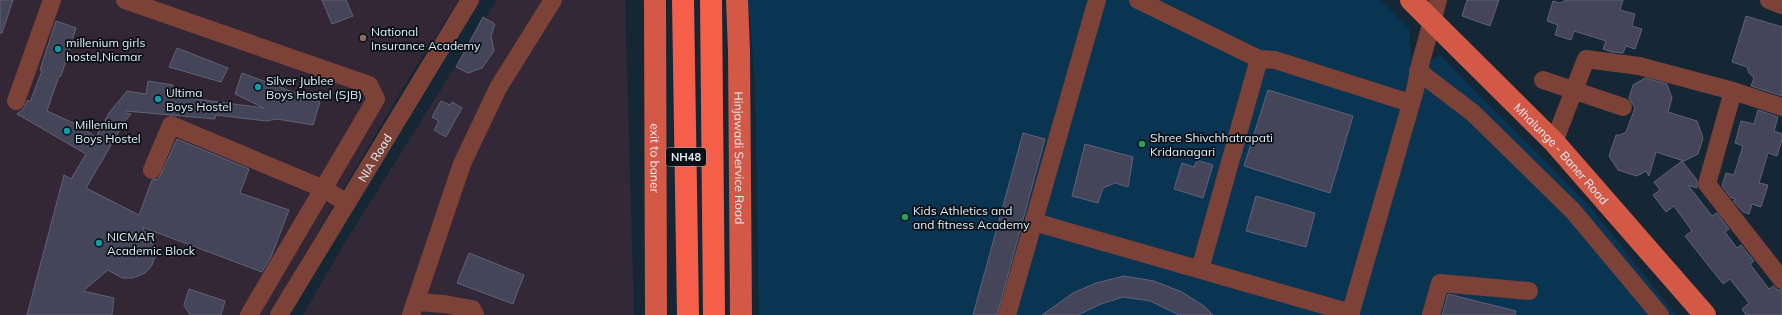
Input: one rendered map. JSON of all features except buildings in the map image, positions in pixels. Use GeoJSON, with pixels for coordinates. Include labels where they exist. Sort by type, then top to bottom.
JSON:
{"type":"FeatureCollection","features":[{"type":"Feature","properties":{"kind":"highway","name":"NH48"},"geometry":{"type":"LineString","coordinates":[[683,0],[688,315]]}},
{"type":"Feature","properties":{"kind":"highway","name":"NH48"},"geometry":{"type":"LineString","coordinates":[[711,0],[714,315]]}},
{"type":"Feature","properties":{"kind":"main road","name":"exit to baner"},"geometry":{"type":"LineString","coordinates":[[655,0],[656,315]]}},
{"type":"Feature","properties":{"kind":"main road","name":"Hinjawadi Service Road"},"geometry":{"type":"LineString","coordinates":[[737,0],[742,315]]}},
{"type":"Feature","properties":{"kind":"main road","name":"Mhalunge - Baner Road"},"geometry":{"type":"LineString","coordinates":[[1410,0],[1554,142],[1704,315]]}},
{"type":"Feature","properties":{"kind":"street"},"geometry":{"type":"LineString","coordinates":[[16,101],[52,0]]}},
{"type":"Feature","properties":{"kind":"street"},"geometry":{"type":"LineString","coordinates":[[125,0],[369,85],[376,99],[249,315]]}},
{"type":"Feature","properties":{"kind":"street","name":"NIA Road"},"geometry":{"type":"LineString","coordinates":[[279,315],[347,203],[366,168],[470,0]]}},
{"type":"Feature","properties":{"kind":"street"},"geometry":{"type":"LineString","coordinates":[[475,315],[472,309],[444,304],[414,308],[462,164],[479,126],[498,88],[552,0]]}},
{"type":"Feature","properties":{"kind":"street"},"geometry":{"type":"LineString","coordinates":[[1007,315],[1097,0]]}},
{"type":"Feature","properties":{"kind":"street"},"geometry":{"type":"LineString","coordinates":[[1138,0],[1259,59],[1275,60],[1410,103]]}},
{"type":"Feature","properties":{"kind":"street"},"geometry":{"type":"LineString","coordinates":[[1034,222],[1200,269],[1350,314],[1438,0]]}},
{"type":"Feature","properties":{"kind":"street"},"geometry":{"type":"LineString","coordinates":[[1769,0],[1782,5]]}},
{"type":"Feature","properties":{"kind":"street"},"geometry":{"type":"LineString","coordinates":[[1200,269],[1259,59]]}},
{"type":"Feature","properties":{"kind":"street"},"geometry":{"type":"LineString","coordinates":[[1554,142],[1575,91],[1586,59],[1639,66],[1733,91],[1782,107]]}},
{"type":"Feature","properties":{"kind":"street"},"geometry":{"type":"LineString","coordinates":[[1418,71],[1478,118],[1573,211],[1660,315]]}},
{"type":"Feature","properties":{"kind":"street"},"geometry":{"type":"LineString","coordinates":[[1543,80],[1623,107]]}},
{"type":"Feature","properties":{"kind":"street"},"geometry":{"type":"LineString","coordinates":[[1733,91],[1707,184],[1782,280]]}},
{"type":"Feature","properties":{"kind":"street"},"geometry":{"type":"LineString","coordinates":[[152,170],[171,125],[324,188],[347,203]]}},
{"type":"Feature","properties":{"kind":"street"},"geometry":{"type":"LineString","coordinates":[[1431,315],[1440,283],[1529,291]]}},
{"type":"Feature","properties":{"kind":"shaded area"},"geometry":{"type":"Polygon","coordinates":[[[0,0],[459,0],[410,76],[269,315],[0,315],[0,0]]]}},
{"type":"Feature","properties":{"kind":"shaded area"},"geometry":{"type":"Polygon","coordinates":[[[497,0],[625,0],[634,315],[303,315],[344,244],[497,0]]]}},
{"type":"Feature","properties":{"kind":"shaded area","name":"Shree Shivchhatrapati Kridanagari"},"geometry":{"type":"Polygon","coordinates":[[[748,0],[1381,0],[1409,28],[1411,58],[1427,63],[1440,55],[1590,207],[1676,315],[759,315],[755,81],[748,0]]]}},
{"type":"Feature","properties":{"kind":"place","name":"National Insurance Academy"},"geometry":{"type":"Point","coordinates":[363,38]}},
{"type":"Feature","properties":{"kind":"place","name":"millenium girls hostel,Nicmar"},"geometry":{"type":"Point","coordinates":[58,49]}},
{"type":"Feature","properties":{"kind":"place","name":"Silver Jublee Boys Hostel (SJB)"},"geometry":{"type":"Point","coordinates":[258,87]}},
{"type":"Feature","properties":{"kind":"place","name":"Ultima Boys Hostel"},"geometry":{"type":"Point","coordinates":[158,99]}},
{"type":"Feature","properties":{"kind":"place","name":"Millenium Boys Hostel"},"geometry":{"type":"Point","coordinates":[67,131]}},
{"type":"Feature","properties":{"kind":"place","name":"Shree Shivchhatrapati Kridanagari"},"geometry":{"type":"Point","coordinates":[1142,144]}},
{"type":"Feature","properties":{"kind":"place","name":"Kids Athletics and and fitness Academy"},"geometry":{"type":"Point","coordinates":[905,217]}},
{"type":"Feature","properties":{"kind":"place","name":"NICMAR Academic Block"},"geometry":{"type":"Point","coordinates":[99,243]}}]}
